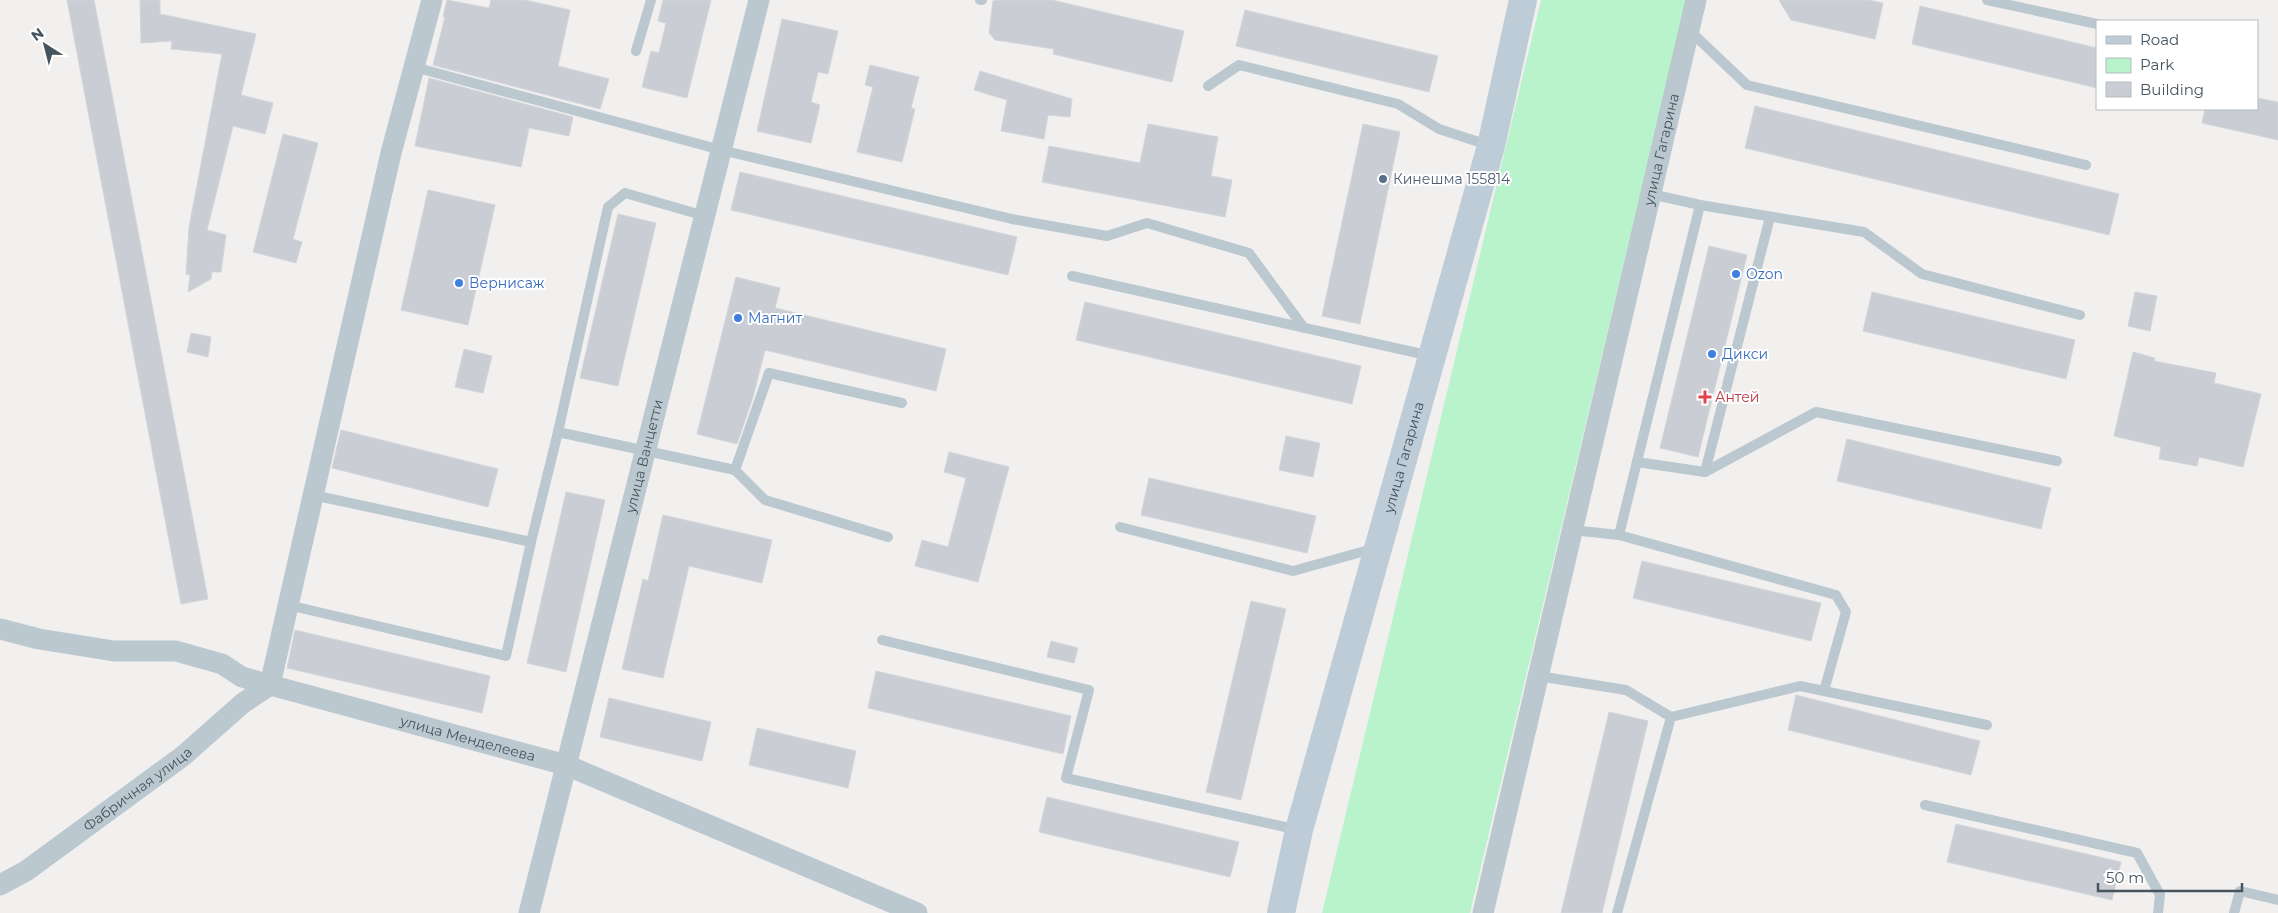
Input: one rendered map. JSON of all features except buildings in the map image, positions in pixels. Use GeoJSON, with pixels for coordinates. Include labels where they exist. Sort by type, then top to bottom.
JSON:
{"type":"FeatureCollection","features":[{"type":"Feature","properties":{"kind":"street"},"geometry":{"type":"LineString","coordinates":[[270,685],[388,163],[432,0]]}},
{"type":"Feature","properties":{"kind":"street","name":"улица Ванцетти"},"geometry":{"type":"LineString","coordinates":[[529,913],[759,0]]}},
{"type":"Feature","properties":{"kind":"street","name":"улица Гагарина"},"geometry":{"type":"LineString","coordinates":[[1281,913],[1299,830],[1492,146],[1522,0]]}},
{"type":"Feature","properties":{"kind":"street","name":"улица Гагарина"},"geometry":{"type":"LineString","coordinates":[[1483,913],[1696,0]]}},
{"type":"Feature","properties":{"kind":"street","name":"улица Менделеева"},"geometry":{"type":"LineString","coordinates":[[0,629],[39,639],[114,651],[176,651],[222,664],[242,677],[566,765],[917,913]]}},
{"type":"Feature","properties":{"kind":"street","name":"Фабричная улица"},"geometry":{"type":"LineString","coordinates":[[0,885],[26,871],[183,756],[243,703],[270,685]]}},
{"type":"Feature","properties":{"kind":"lane"},"geometry":{"type":"LineString","coordinates":[[636,51],[651,0]]}},
{"type":"Feature","properties":{"kind":"lane"},"geometry":{"type":"LineString","coordinates":[[1987,0],[2096,24]]}},
{"type":"Feature","properties":{"kind":"lane"},"geometry":{"type":"LineString","coordinates":[[1689,30],[1747,85],[2086,165]]}},
{"type":"Feature","properties":{"kind":"lane"},"geometry":{"type":"LineString","coordinates":[[1208,86],[1239,65],[1398,104],[1439,129],[1492,146]]}},
{"type":"Feature","properties":{"kind":"lane"},"geometry":{"type":"LineString","coordinates":[[414,67],[721,150],[1012,219],[1107,236],[1147,223],[1249,253],[1304,328]]}},
{"type":"Feature","properties":{"kind":"lane"},"geometry":{"type":"LineString","coordinates":[[288,605],[506,656],[608,207],[625,193],[705,216]]}},
{"type":"Feature","properties":{"kind":"lane"},"geometry":{"type":"LineString","coordinates":[[1651,194],[1700,206],[1864,232],[1922,274],[2080,315]]}},
{"type":"Feature","properties":{"kind":"lane"},"geometry":{"type":"LineString","coordinates":[[1619,535],[1700,206]]}},
{"type":"Feature","properties":{"kind":"lane"},"geometry":{"type":"LineString","coordinates":[[1705,472],[1770,217]]}},
{"type":"Feature","properties":{"kind":"lane"},"geometry":{"type":"LineString","coordinates":[[1072,276],[1432,357]]}},
{"type":"Feature","properties":{"kind":"lane"},"geometry":{"type":"LineString","coordinates":[[735,470],[769,373],[902,403]]}},
{"type":"Feature","properties":{"kind":"lane"},"geometry":{"type":"LineString","coordinates":[[1637,462],[1705,472],[1816,412],[2057,461]]}},
{"type":"Feature","properties":{"kind":"lane"},"geometry":{"type":"LineString","coordinates":[[558,432],[646,449],[735,470],[765,500],[888,537]]}},
{"type":"Feature","properties":{"kind":"lane"},"geometry":{"type":"LineString","coordinates":[[313,495],[532,542]]}},
{"type":"Feature","properties":{"kind":"lane"},"geometry":{"type":"LineString","coordinates":[[1120,528],[1293,571],[1379,547]]}},
{"type":"Feature","properties":{"kind":"lane"},"geometry":{"type":"LineString","coordinates":[[1572,530],[1619,535],[1836,595],[1846,612],[1824,691]]}},
{"type":"Feature","properties":{"kind":"lane"},"geometry":{"type":"LineString","coordinates":[[882,640],[1089,690],[1066,778],[1299,830]]}},
{"type":"Feature","properties":{"kind":"lane"},"geometry":{"type":"LineString","coordinates":[[1538,676],[1626,690],[1671,717],[1800,686],[1987,725]]}},
{"type":"Feature","properties":{"kind":"lane"},"geometry":{"type":"LineString","coordinates":[[1617,913],[1671,717]]}},
{"type":"Feature","properties":{"kind":"lane"},"geometry":{"type":"LineString","coordinates":[[1925,805],[2137,853],[2160,895],[2158,913]]}},
{"type":"Feature","properties":{"kind":"lane"},"geometry":{"type":"LineString","coordinates":[[2234,913],[2240,891],[2278,900]]}},
{"type":"Feature","properties":{"kind":"green space"},"geometry":{"type":"Polygon","coordinates":[[[1541,0],[1686,0],[1470,913],[1322,913],[1541,0]]]}},
{"type":"Feature","properties":{"kind":"place","name":"Кинешма 155814"},"geometry":{"type":"Point","coordinates":[1383,179]}},
{"type":"Feature","properties":{"kind":"place","name":"Ozon"},"geometry":{"type":"Point","coordinates":[1736,274]}},
{"type":"Feature","properties":{"kind":"place","name":"Вернисаж"},"geometry":{"type":"Point","coordinates":[459,283]}},
{"type":"Feature","properties":{"kind":"place","name":"Магнит"},"geometry":{"type":"Point","coordinates":[738,318]}},
{"type":"Feature","properties":{"kind":"place","name":"Дикси"},"geometry":{"type":"Point","coordinates":[1712,354]}},
{"type":"Feature","properties":{"kind":"place","name":"Антей"},"geometry":{"type":"Point","coordinates":[1705,397]}}]}
